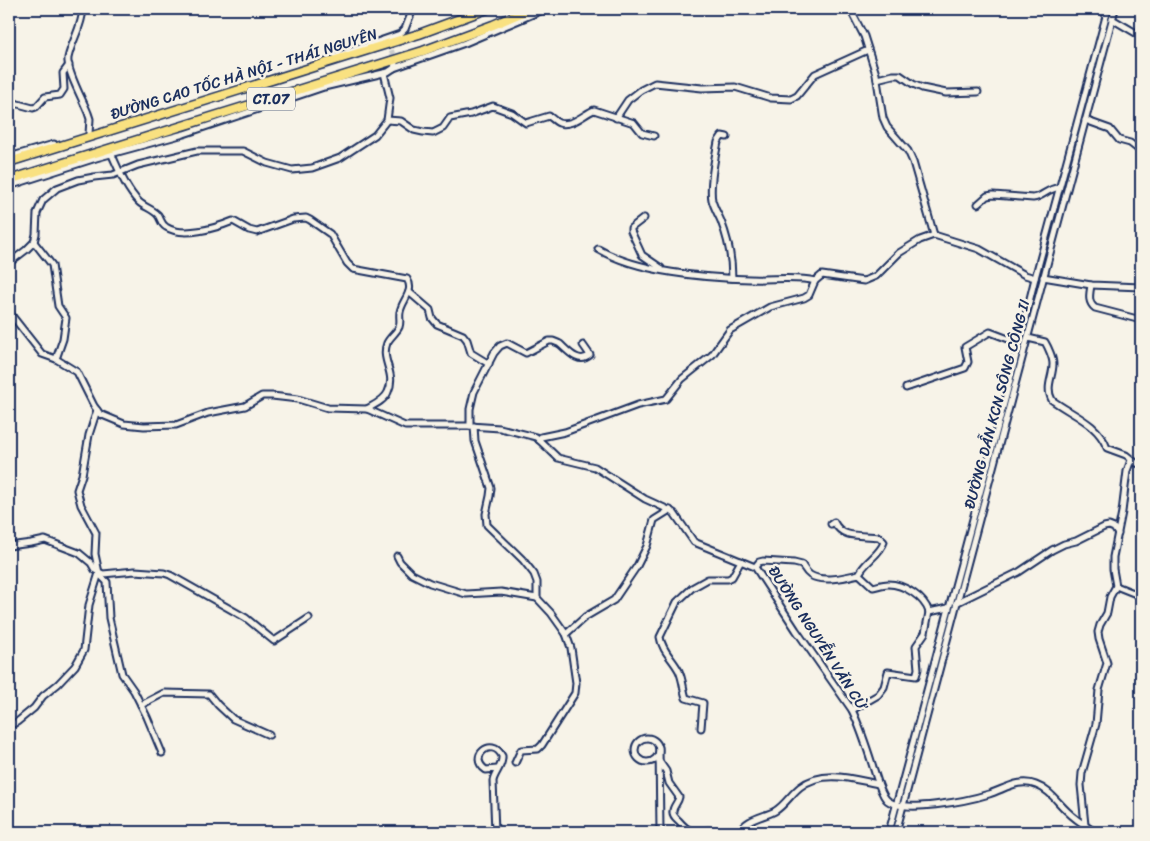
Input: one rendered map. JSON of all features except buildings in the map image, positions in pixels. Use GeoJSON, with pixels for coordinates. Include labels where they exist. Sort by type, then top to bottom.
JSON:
{"type":"FeatureCollection","features":[{"type":"Feature","properties":{"kind":"highway","name":"ĐƯỜNG CAO TỐC HÀ NỘI - THÁI NGUYÊN"},"geometry":{"type":"LineString","coordinates":[[9,162],[419,34],[487,9]]}},
{"type":"Feature","properties":{"kind":"highway","name":"ĐƯỜNG CAO TỐC HÀ NỘI - THÁI NGUYÊN"},"geometry":{"type":"LineString","coordinates":[[9,180],[423,51],[530,9]]}},
{"type":"Feature","properties":{"kind":"street"},"geometry":{"type":"LineString","coordinates":[[83,9],[81,25],[68,58],[90,119],[89,134]]}},
{"type":"Feature","properties":{"kind":"street"},"geometry":{"type":"LineString","coordinates":[[9,186],[96,158],[192,131],[324,88],[384,73],[395,66],[465,43],[545,9]]}},
{"type":"Feature","properties":{"kind":"street"},"geometry":{"type":"LineString","coordinates":[[850,9],[864,36],[877,79],[883,118],[887,127],[908,151],[913,162],[934,235]]}},
{"type":"Feature","properties":{"kind":"street"},"geometry":{"type":"LineString","coordinates":[[1100,9],[1108,11]]}},
{"type":"Feature","properties":{"kind":"street","name":"ĐƯỜNG DẪN KCN SÔNG CÔNG II"},"geometry":{"type":"LineString","coordinates":[[889,832],[1035,278],[1085,120],[1115,9]]}},
{"type":"Feature","properties":{"kind":"street"},"geometry":{"type":"LineString","coordinates":[[9,157],[196,102],[389,40],[403,32],[414,10]]}},
{"type":"Feature","properties":{"kind":"street","name":"ĐƯỜNG DẪN KCN SÔNG CÔNG II"},"geometry":{"type":"LineString","coordinates":[[896,832],[1028,338],[1058,207],[1059,188],[1108,11]]}},
{"type":"Feature","properties":{"kind":"street"},"geometry":{"type":"LineString","coordinates":[[1112,19],[1141,36]]}},
{"type":"Feature","properties":{"kind":"street"},"geometry":{"type":"LineString","coordinates":[[616,118],[628,100],[638,91],[656,83],[702,88],[735,87],[771,98],[791,99],[797,96],[815,74],[868,50]]}},
{"type":"Feature","properties":{"kind":"street"},"geometry":{"type":"LineString","coordinates":[[9,100],[33,108],[45,97],[60,95],[64,89],[63,73],[69,65]]}},
{"type":"Feature","properties":{"kind":"street"},"geometry":{"type":"LineString","coordinates":[[9,263],[34,242],[38,208],[43,200],[50,192],[57,188],[78,180],[121,173],[138,165],[202,150],[243,152],[286,169],[312,168],[340,158],[375,135],[387,120],[390,98],[384,73]]}},
{"type":"Feature","properties":{"kind":"street"},"geometry":{"type":"LineString","coordinates":[[877,79],[893,74],[900,75],[913,84],[946,93],[978,92]]}},
{"type":"Feature","properties":{"kind":"street"},"geometry":{"type":"LineString","coordinates":[[387,120],[399,121],[414,130],[428,133],[443,128],[450,118],[471,114],[493,106],[512,113],[526,123],[549,116],[563,124],[576,120],[594,110],[634,123],[642,133],[654,136]]}},
{"type":"Feature","properties":{"kind":"street"},"geometry":{"type":"LineString","coordinates":[[1085,120],[1110,129],[1120,140],[1130,143],[1139,150]]}},
{"type":"Feature","properties":{"kind":"street"},"geometry":{"type":"LineString","coordinates":[[727,137],[722,136],[718,142],[711,194],[730,252],[732,278]]}},
{"type":"Feature","properties":{"kind":"street"},"geometry":{"type":"LineString","coordinates":[[112,155],[137,200],[158,215],[163,226],[170,229],[196,231],[215,228],[233,221],[249,230],[257,232],[293,219],[306,218],[330,234],[347,263],[353,269],[403,278],[409,282],[409,292],[400,311],[399,328],[389,340],[386,350],[386,362],[392,374],[388,394],[368,410]]}},
{"type":"Feature","properties":{"kind":"street"},"geometry":{"type":"LineString","coordinates":[[978,204],[987,196],[1005,195],[1032,198],[1053,188],[1059,188]]}},
{"type":"Feature","properties":{"kind":"street"},"geometry":{"type":"LineString","coordinates":[[644,218],[630,229],[645,258],[666,270]]}},
{"type":"Feature","properties":{"kind":"street"},"geometry":{"type":"LineString","coordinates":[[539,440],[541,437],[565,432],[638,405],[666,399],[682,379],[712,355],[730,330],[770,307],[809,295],[819,276],[825,274],[850,279],[871,279],[881,272],[899,253],[920,240],[934,235],[979,249],[1025,275],[1035,278]]}},
{"type":"Feature","properties":{"kind":"street"},"geometry":{"type":"LineString","coordinates":[[34,242],[52,265],[58,306],[66,318],[56,359]]}},
{"type":"Feature","properties":{"kind":"street"},"geometry":{"type":"LineString","coordinates":[[598,249],[624,262],[695,276],[815,281]]}},
{"type":"Feature","properties":{"kind":"street"},"geometry":{"type":"LineString","coordinates":[[1043,277],[1091,285],[1141,287]]}},
{"type":"Feature","properties":{"kind":"street"},"geometry":{"type":"LineString","coordinates":[[1091,285],[1090,301],[1091,305],[1095,308],[1141,320]]}},
{"type":"Feature","properties":{"kind":"street"},"geometry":{"type":"LineString","coordinates":[[409,292],[430,310],[432,318],[437,324],[463,335],[467,340],[471,353],[488,364]]}},
{"type":"Feature","properties":{"kind":"street"},"geometry":{"type":"LineString","coordinates":[[9,312],[41,353],[56,359],[77,372],[97,410],[89,435],[85,462],[77,493],[96,534],[95,554],[99,574],[88,605],[85,643],[78,662],[58,684],[43,696],[29,713],[9,726]]}},
{"type":"Feature","properties":{"kind":"street"},"geometry":{"type":"LineString","coordinates":[[906,388],[965,368],[968,362],[965,347],[990,332],[1019,343]]}},
{"type":"Feature","properties":{"kind":"street"},"geometry":{"type":"LineString","coordinates":[[1028,338],[1045,342],[1052,359],[1053,366],[1049,388],[1052,400],[1091,425],[1102,436],[1107,448],[1126,455],[1131,460],[1141,464]]}},
{"type":"Feature","properties":{"kind":"street"},"geometry":{"type":"LineString","coordinates":[[537,598],[537,582],[534,574],[523,560],[487,525],[486,514],[491,488],[475,441],[470,409],[472,399],[488,364],[497,348],[504,343],[511,344],[526,353],[549,341],[553,341],[559,343],[574,356],[586,358],[590,355],[583,345]]}},
{"type":"Feature","properties":{"kind":"street","name":"ĐƯỜNG NGUYỄN VĂN CỪ"},"geometry":{"type":"LineString","coordinates":[[97,410],[109,418],[124,424],[144,426],[176,425],[208,413],[246,406],[262,396],[268,396],[298,399],[328,408],[368,410],[405,426],[472,426],[534,436],[558,458],[595,467],[645,499],[670,510],[694,542],[755,567],[760,572],[796,630],[852,710],[859,724],[878,784],[888,801],[896,804]]}},
{"type":"Feature","properties":{"kind":"street"},"geometry":{"type":"LineString","coordinates":[[1085,826],[1081,785],[1082,773],[1096,724],[1099,690],[1107,662],[1098,632],[1107,613],[1110,597],[1116,586],[1113,557],[1127,472],[1131,460]]}},
{"type":"Feature","properties":{"kind":"street"},"geometry":{"type":"LineString","coordinates":[[566,634],[585,617],[614,600],[637,566],[647,546],[654,520],[670,510]]}},
{"type":"Feature","properties":{"kind":"street"},"geometry":{"type":"LineString","coordinates":[[755,567],[759,562],[763,561],[788,562],[802,565],[809,574],[819,578],[846,578],[859,574],[884,542],[879,537],[844,534],[837,528],[834,522],[831,524]]}},
{"type":"Feature","properties":{"kind":"street"},"geometry":{"type":"LineString","coordinates":[[956,602],[1019,572],[1052,550],[1104,527],[1110,526],[1114,528],[1118,534]]}},
{"type":"Feature","properties":{"kind":"street"},"geometry":{"type":"LineString","coordinates":[[9,546],[49,540],[83,555],[107,582],[109,618],[122,674],[153,729],[162,753]]}},
{"type":"Feature","properties":{"kind":"street"},"geometry":{"type":"LineString","coordinates":[[963,553],[971,555]]}},
{"type":"Feature","properties":{"kind":"street"},"geometry":{"type":"LineString","coordinates":[[397,556],[400,562],[412,574],[430,583],[466,594],[501,592],[537,598],[566,634],[571,648],[576,683],[574,693],[542,745],[538,749],[521,750],[515,763]]}},
{"type":"Feature","properties":{"kind":"street"},"geometry":{"type":"LineString","coordinates":[[701,728],[703,703],[699,700],[686,698],[680,673],[665,652],[660,636],[677,602],[692,588],[708,579],[728,579],[732,577],[740,561]]}},
{"type":"Feature","properties":{"kind":"street"},"geometry":{"type":"LineString","coordinates":[[99,574],[145,572],[170,575],[246,618],[257,625],[274,641],[309,618]]}},
{"type":"Feature","properties":{"kind":"street"},"geometry":{"type":"LineString","coordinates":[[852,710],[878,695],[884,687],[888,672],[916,676],[918,669],[916,646],[925,633],[929,612],[925,605],[911,591],[891,584],[873,587],[859,574]]}},
{"type":"Feature","properties":{"kind":"street"},"geometry":{"type":"LineString","coordinates":[[1116,586],[1141,596]]}},
{"type":"Feature","properties":{"kind":"street"},"geometry":{"type":"LineString","coordinates":[[929,612],[948,608]]}},
{"type":"Feature","properties":{"kind":"street"},"geometry":{"type":"LineString","coordinates":[[141,706],[164,693],[209,694],[233,719],[269,735]]}},
{"type":"Feature","properties":{"kind":"street"},"geometry":{"type":"LineString","coordinates":[[660,832],[659,764],[659,747],[655,741],[647,738],[640,740],[635,751],[638,758],[659,764],[666,771],[669,783],[679,797],[673,809],[674,815],[686,830],[718,832]]}},
{"type":"Feature","properties":{"kind":"street"},"geometry":{"type":"LineString","coordinates":[[493,781],[486,770],[480,765],[479,757],[483,750],[491,747],[498,750],[502,756],[502,763],[497,769],[493,781],[495,832]]}},
{"type":"Feature","properties":{"kind":"street"},"geometry":{"type":"LineString","coordinates":[[648,762],[658,756],[659,747]]}},
{"type":"Feature","properties":{"kind":"street"},"geometry":{"type":"LineString","coordinates":[[486,770],[497,769]]}},
{"type":"Feature","properties":{"kind":"street"},"geometry":{"type":"LineString","coordinates":[[740,832],[745,824],[780,808],[800,787],[808,782],[821,778],[840,776],[878,784]]}},
{"type":"Feature","properties":{"kind":"street"},"geometry":{"type":"LineString","coordinates":[[896,804],[919,808],[989,794],[1007,786],[1024,783],[1035,784],[1050,792],[1066,810],[1095,832]]}},
{"type":"Feature","properties":{"kind":"waterway"},"geometry":{"type":"LineString","coordinates":[[1127,23],[1141,32]]}},
{"type":"Feature","properties":{"kind":"tunnel"},"geometry":{"type":"LineString","coordinates":[[389,43],[395,61]]}}]}
